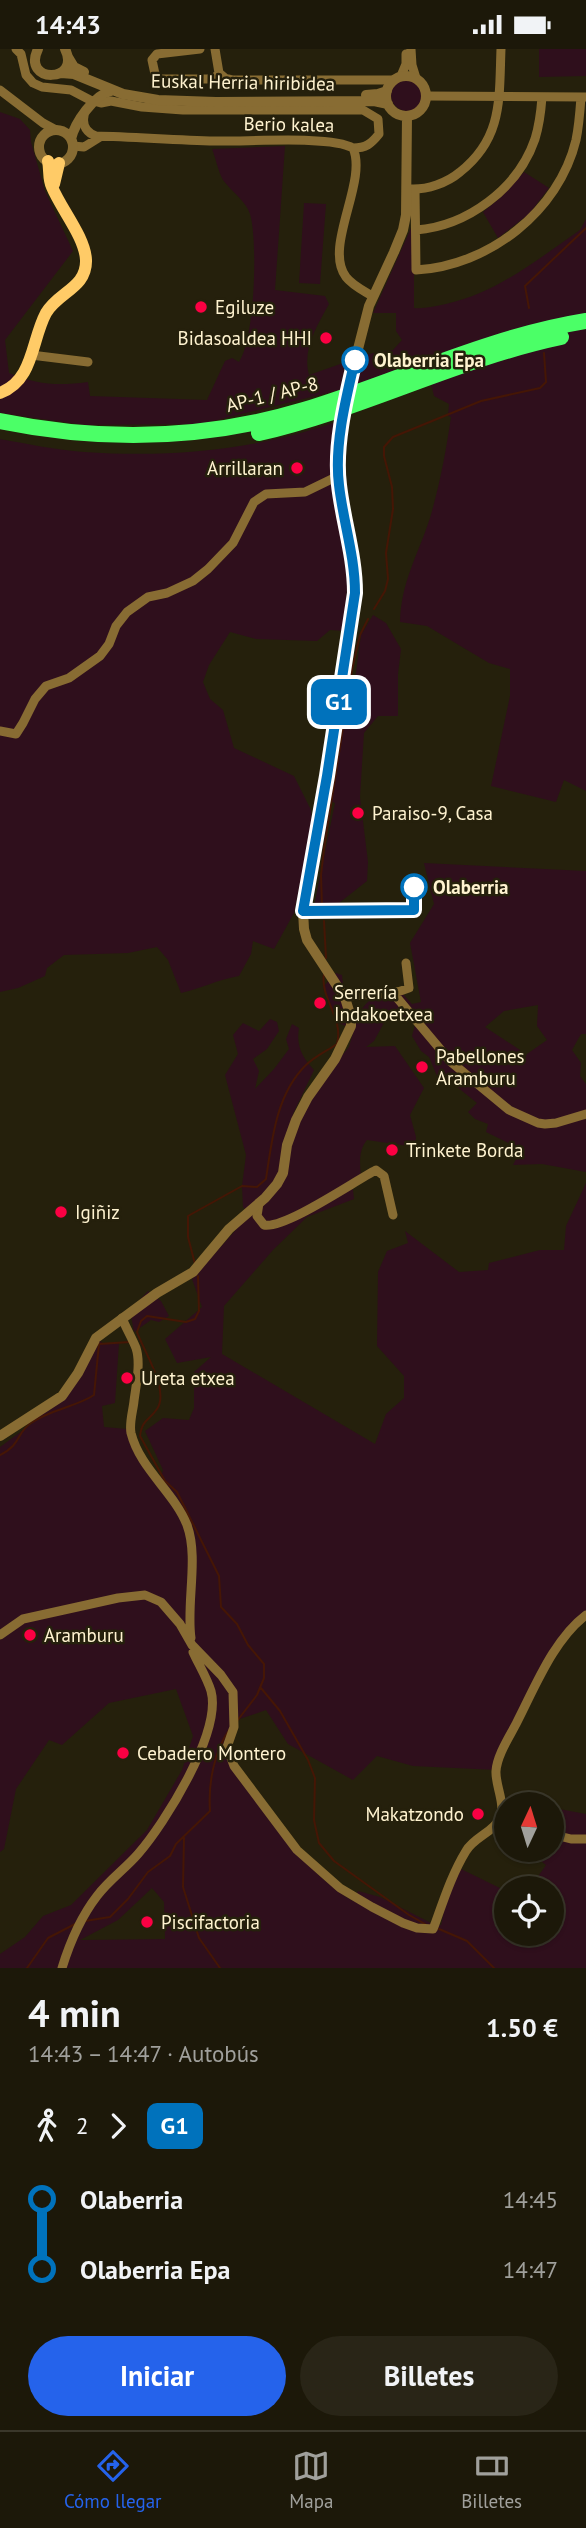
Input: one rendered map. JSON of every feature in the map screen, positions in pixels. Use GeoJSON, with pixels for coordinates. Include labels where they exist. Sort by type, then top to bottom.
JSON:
{"type":"FeatureCollection","features":[{"type":"Feature","properties":{"kind":"highway","name":"AP-1 / AP-8"},"geometry":{"type":"LineString","coordinates":[[0,421],[69,432],[128,436],[234,427],[316,406],[494,342],[586,321]]}},
{"type":"Feature","properties":{"kind":"highway","name":"AP-1 / AP-8"},"geometry":{"type":"LineString","coordinates":[[0,432],[44,441],[116,446],[177,445],[237,437],[335,412],[497,353],[586,332]]}},
{"type":"Feature","properties":{"kind":"main road"},"geometry":{"type":"LineString","coordinates":[[0,393],[20,380],[47,312],[56,301],[76,286],[86,267],[83,246],[54,191],[54,162]]}},
{"type":"Feature","properties":{"kind":"street"},"geometry":{"type":"LineString","coordinates":[[16,49],[21,54],[26,75],[33,83],[42,87],[71,90],[95,102],[111,101],[142,107],[183,110],[363,110],[372,113],[380,126],[379,134],[372,143],[363,148],[353,148]]}},
{"type":"Feature","properties":{"kind":"street"},"geometry":{"type":"LineString","coordinates":[[200,49],[157,54],[152,59],[156,76],[162,79],[211,80],[219,73],[215,49]]}},
{"type":"Feature","properties":{"kind":"street"},"geometry":{"type":"LineString","coordinates":[[405,49],[406,65],[387,90],[388,104],[394,112],[407,116],[419,111],[427,96],[424,86],[416,78],[411,49]]}},
{"type":"Feature","properties":{"kind":"street"},"geometry":{"type":"LineString","coordinates":[[411,189],[442,183],[475,161],[488,143],[495,124],[499,96],[501,49]]}},
{"type":"Feature","properties":{"kind":"street"},"geometry":{"type":"LineString","coordinates":[[61,73],[67,65],[66,51]]}},
{"type":"Feature","properties":{"kind":"street","name":"Euskal Herria hiribidea"},"geometry":{"type":"LineString","coordinates":[[66,51],[77,69],[102,81],[158,94],[374,95],[387,90]]}},
{"type":"Feature","properties":{"kind":"street","name":"Euskal Herria hiribidea"},"geometry":{"type":"LineString","coordinates":[[35,52],[36,65],[44,74],[75,74],[111,90],[158,100],[374,101],[388,104]]}},
{"type":"Feature","properties":{"kind":"street","name":"Euskal Herria hiribidea"},"geometry":{"type":"LineString","coordinates":[[219,73],[233,81],[397,78]]}},
{"type":"Feature","properties":{"kind":"street"},"geometry":{"type":"LineString","coordinates":[[397,78],[416,78]]}},
{"type":"Feature","properties":{"kind":"street"},"geometry":{"type":"LineString","coordinates":[[93,83],[97,92],[95,102]]}},
{"type":"Feature","properties":{"kind":"street"},"geometry":{"type":"LineString","coordinates":[[0,90],[43,123],[58,130],[72,143]]}},
{"type":"Feature","properties":{"kind":"street"},"geometry":{"type":"LineString","coordinates":[[76,126],[47,132],[40,142],[40,151],[54,162],[69,157],[76,126],[102,94],[111,90]]}},
{"type":"Feature","properties":{"kind":"street"},"geometry":{"type":"LineString","coordinates":[[407,116],[416,230],[416,270],[442,267],[469,258],[509,236],[530,218],[546,201],[568,163],[576,141],[584,97],[427,96]]}},
{"type":"Feature","properties":{"kind":"street"},"geometry":{"type":"LineString","coordinates":[[416,230],[453,223],[473,213],[513,177],[534,140],[542,97]]}},
{"type":"Feature","properties":{"kind":"street"},"geometry":{"type":"LineString","coordinates":[[84,116],[83,124],[87,131],[100,137]]}},
{"type":"Feature","properties":{"kind":"street","name":"Berio kalea"},"geometry":{"type":"LineString","coordinates":[[72,143],[84,147],[100,137],[345,143],[353,148],[357,161],[343,228],[340,262],[345,276],[372,296]]}},
{"type":"Feature","properties":{"kind":"street"},"geometry":{"type":"LineString","coordinates":[[348,389],[372,296],[403,230],[411,189]]}},
{"type":"Feature","properties":{"kind":"street"},"geometry":{"type":"LineString","coordinates":[[31,355],[88,362]]}},
{"type":"Feature","properties":{"kind":"street"},"geometry":{"type":"LineString","coordinates":[[0,1436],[62,1396],[74,1380],[96,1339],[157,1293],[197,1268],[229,1229],[277,1184],[283,1173],[287,1145],[296,1120],[308,1097],[335,1059],[350,1029],[351,1017],[345,998],[307,940],[303,911],[326,785],[355,593],[355,571],[338,476],[342,420]]}},
{"type":"Feature","properties":{"kind":"street"},"geometry":{"type":"LineString","coordinates":[[0,731],[16,734],[35,699],[46,686],[69,678],[100,656],[127,612],[148,597],[167,593],[193,581],[208,569],[233,543],[254,502],[266,494],[304,492],[338,476]]}},
{"type":"Feature","properties":{"kind":"street"},"geometry":{"type":"LineString","coordinates":[[345,998],[393,993],[409,988],[406,963]]}},
{"type":"Feature","properties":{"kind":"street"},"geometry":{"type":"LineString","coordinates":[[393,993],[451,1062],[509,1110],[538,1123],[556,1123],[585,1116]]}},
{"type":"Feature","properties":{"kind":"street"},"geometry":{"type":"LineString","coordinates":[[259,1203],[257,1216],[264,1225],[273,1227],[376,1170],[384,1176],[393,1215]]}},
{"type":"Feature","properties":{"kind":"street"},"geometry":{"type":"LineString","coordinates":[[122,1318],[137,1350],[137,1378],[130,1428],[132,1437],[147,1466],[180,1510],[188,1529],[191,1551],[189,1621],[192,1645],[221,1675],[233,1692],[234,1723],[227,1748],[234,1766],[297,1850],[340,1888],[417,1928],[433,1929],[446,1890],[466,1851],[474,1840],[494,1825]]}},
{"type":"Feature","properties":{"kind":"street"},"geometry":{"type":"LineString","coordinates":[[0,1635],[23,1619],[118,1598],[145,1595],[161,1602],[180,1623],[212,1693],[212,1720],[197,1760],[169,1813],[137,1855],[97,1896],[68,1945],[62,1968]]}},
{"type":"Feature","properties":{"kind":"street"},"geometry":{"type":"LineString","coordinates":[[500,1792],[496,1769],[507,1741],[537,1681],[569,1632],[586,1615]]}},
{"type":"Feature","properties":{"kind":"street"},"geometry":{"type":"LineString","coordinates":[[564,1837],[586,1839]]}},
{"type":"Feature","properties":{"kind":"shaded area"},"geometry":{"type":"Polygon","coordinates":[[[539,49],[586,49],[586,76],[539,77],[539,49]]]}},
{"type":"Feature","properties":{"kind":"shaded area"},"geometry":{"type":"Polygon","coordinates":[[[407,79],[418,84],[423,95],[418,106],[407,111],[396,106],[391,95],[396,84],[407,79]]]}},
{"type":"Feature","properties":{"kind":"shaded area"},"geometry":{"type":"Polygon","coordinates":[[[0,112],[20,119],[30,130],[45,191],[73,251],[5,340],[9,373],[48,383],[88,382],[90,396],[207,400],[225,361],[232,358],[239,362],[249,333],[254,289],[254,245],[250,214],[242,200],[223,180],[212,149],[285,146],[275,290],[325,296],[329,304],[312,338],[307,365],[309,375],[346,362],[340,390],[201,424],[85,425],[0,413],[0,112]]]}},
{"type":"Feature","properties":{"kind":"shaded area"},"geometry":{"type":"Polygon","coordinates":[[[524,172],[549,188],[529,214],[498,238],[483,212],[524,172]]]}},
{"type":"Feature","properties":{"kind":"shaded area"},"geometry":{"type":"Polygon","coordinates":[[[304,203],[326,204],[320,284],[299,283],[304,203]]]}},
{"type":"Feature","properties":{"kind":"shaded area"},"geometry":{"type":"Polygon","coordinates":[[[414,216],[414,308],[446,304],[483,292],[533,263],[580,230],[586,219],[586,791],[564,780],[556,802],[491,786],[510,696],[510,669],[489,663],[427,626],[400,622],[403,594],[430,518],[440,480],[451,417],[448,416],[449,404],[434,396],[429,376],[350,391],[356,356],[393,350],[402,340],[396,331],[396,313],[373,313],[414,216]]]}},
{"type":"Feature","properties":{"kind":"shaded area"},"geometry":{"type":"Polygon","coordinates":[[[342,420],[334,485],[348,574],[344,631],[330,630],[317,641],[256,639],[230,632],[209,665],[203,682],[210,699],[223,710],[234,748],[294,776],[311,810],[312,824],[294,913],[274,949],[253,941],[251,954],[239,976],[181,993],[168,960],[157,947],[128,953],[64,955],[47,968],[45,976],[18,988],[0,992],[0,439],[84,452],[150,454],[247,445],[279,439],[342,420]]]}},
{"type":"Feature","properties":{"kind":"shaded area"},"geometry":{"type":"Polygon","coordinates":[[[373,615],[386,623],[401,649],[398,716],[378,716],[364,733],[360,797],[368,862],[367,881],[339,903],[331,903],[323,909],[314,906],[335,803],[330,801],[346,705],[353,694],[361,635],[373,615]]]}},
{"type":"Feature","properties":{"kind":"shaded area"},"geometry":{"type":"Polygon","coordinates":[[[424,863],[586,871],[586,1034],[581,1034],[572,1050],[581,1063],[580,1076],[586,1084],[586,1111],[582,1117],[586,1120],[586,1172],[542,1164],[513,1165],[521,1149],[486,1132],[488,1124],[475,1119],[468,1112],[477,1103],[446,1078],[440,1083],[429,1057],[421,1051],[412,1036],[416,1021],[398,1020],[391,1010],[374,1041],[366,1047],[395,1046],[424,1088],[410,1115],[416,1137],[415,1147],[367,1140],[361,1153],[361,1177],[348,1183],[353,1190],[354,1199],[307,1217],[273,1250],[224,1306],[222,1354],[375,1444],[386,1414],[404,1398],[404,1376],[377,1346],[378,1272],[387,1251],[408,1243],[405,1231],[459,1272],[488,1270],[489,1263],[540,1250],[564,1250],[566,1226],[586,1183],[586,1615],[580,1619],[537,1681],[497,1770],[413,1766],[377,1756],[353,1780],[288,1744],[266,1710],[234,1721],[226,1747],[281,1832],[332,1887],[353,1901],[358,1891],[380,1897],[433,1924],[441,1925],[448,1891],[461,1869],[494,1885],[494,1946],[564,1946],[564,1876],[538,1876],[546,1865],[542,1862],[564,1862],[564,1838],[586,1841],[586,1968],[0,1968],[0,1954],[25,1937],[43,1916],[71,1905],[147,1830],[182,1770],[193,1736],[176,1689],[109,1703],[62,1745],[49,1740],[16,1789],[4,1849],[0,1852],[0,1447],[34,1422],[31,1411],[70,1386],[96,1338],[103,1343],[119,1343],[115,1403],[102,1406],[104,1427],[127,1429],[159,1483],[163,1470],[145,1431],[163,1418],[189,1420],[194,1408],[194,1372],[211,1357],[177,1363],[165,1339],[202,1307],[192,1279],[250,1214],[243,1207],[242,1186],[246,1155],[225,1075],[238,1054],[233,1035],[243,1023],[259,1031],[270,1019],[277,1022],[279,1031],[267,1049],[253,1059],[259,1071],[255,1089],[289,1049],[286,1039],[292,1024],[299,1028],[301,1051],[314,1070],[292,1116],[349,1047],[354,1029],[338,1023],[323,987],[336,973],[342,975],[356,1018],[365,1005],[379,996],[401,992],[412,1004],[421,1002],[410,943],[434,904],[424,863]],[[538,1005],[504,1011],[485,1027],[520,1050],[522,1065],[527,1054],[547,1040],[537,1026],[538,1005]],[[152,1888],[118,1920],[80,1940],[165,1939],[164,1902],[152,1888]]]}},
{"type":"Feature","properties":{"kind":"shaded area"},"geometry":{"type":"Polygon","coordinates":[[[148,1291],[161,1301],[169,1316],[159,1322],[151,1320],[134,1332],[130,1310],[148,1291]]]}},
{"type":"Feature","properties":{"kind":"shaded area"},"geometry":{"type":"Polygon","coordinates":[[[564,1810],[586,1814],[586,1837],[564,1834],[564,1810]]]}},
{"type":"Feature","properties":{"kind":"waterway"},"geometry":{"type":"LineString","coordinates":[[529,308],[525,286],[586,228]]}},
{"type":"Feature","properties":{"kind":"waterway"},"geometry":{"type":"LineString","coordinates":[[374,609],[385,591],[388,579],[386,553],[393,509],[392,487],[384,447],[393,437],[481,401],[540,388],[546,382],[544,353]]}},
{"type":"Feature","properties":{"kind":"waterway"},"geometry":{"type":"LineString","coordinates":[[322,908],[321,875],[324,849],[352,670],[360,635],[368,619]]}},
{"type":"Feature","properties":{"kind":"waterway"},"geometry":{"type":"LineString","coordinates":[[324,921],[326,958]]}},
{"type":"Feature","properties":{"kind":"waterway"},"geometry":{"type":"LineString","coordinates":[[195,1264],[188,1237],[188,1216],[242,1186],[257,1187],[266,1179],[277,1119],[288,1090],[305,1066],[337,1044],[337,1026],[325,992],[324,974]]}},
{"type":"Feature","properties":{"kind":"waterway"},"geometry":{"type":"LineString","coordinates":[[198,1276],[199,1311],[195,1319],[186,1322],[147,1316],[141,1321],[137,1332],[160,1391],[157,1409],[144,1423],[140,1436],[165,1481],[177,1492],[219,1576],[221,1607],[237,1624],[248,1645],[264,1664],[264,1678],[257,1695],[237,1721]]}},
{"type":"Feature","properties":{"kind":"waterway"},"geometry":{"type":"LineString","coordinates":[[0,1455],[16,1443],[31,1423],[94,1395],[99,1344],[130,1342]]}},
{"type":"Feature","properties":{"kind":"waterway"},"geometry":{"type":"LineString","coordinates":[[261,1688],[280,1711],[308,1760],[315,1778],[314,1820],[319,1843],[334,1861],[425,1924]]}},
{"type":"Feature","properties":{"kind":"waterway"},"geometry":{"type":"LineString","coordinates":[[85,1921],[110,1917],[128,1899],[148,1872],[170,1856],[176,1844],[210,1811],[213,1769],[219,1748],[229,1730]]}},
{"type":"Feature","properties":{"kind":"waterway"},"geometry":{"type":"LineString","coordinates":[[184,1838],[183,1887],[199,1938],[220,1968]]}},
{"type":"Feature","properties":{"kind":"waterway"},"geometry":{"type":"LineString","coordinates":[[27,1968],[48,1938],[77,1923]]}},
{"type":"Feature","properties":{"kind":"waterway"},"geometry":{"type":"LineString","coordinates":[[439,1929],[467,1941],[494,1968]]}},
{"type":"Feature","properties":{"kind":"bus line","name":"G1"},"geometry":{"type":"LineString","coordinates":[[355,360],[342,420],[338,483],[355,571],[355,593],[303,911],[414,910],[414,887]]}},
{"type":"Feature","properties":{"kind":"place","name":"Egiluze"},"geometry":{"type":"Point","coordinates":[201,307]}},
{"type":"Feature","properties":{"kind":"place","name":"Bidasoaldea HHI"},"geometry":{"type":"Point","coordinates":[326,338]}},
{"type":"Feature","properties":{"kind":"place","name":"Olaberria Epa"},"geometry":{"type":"Point","coordinates":[355,360]}},
{"type":"Feature","properties":{"kind":"place","name":"Arrillaran"},"geometry":{"type":"Point","coordinates":[297,468]}},
{"type":"Feature","properties":{"kind":"place","name":"Paraiso-9, Casa"},"geometry":{"type":"Point","coordinates":[358,813]}},
{"type":"Feature","properties":{"kind":"place","name":"Olaberria"},"geometry":{"type":"Point","coordinates":[414,887]}},
{"type":"Feature","properties":{"kind":"place","name":"Serrería Indakoetxea"},"geometry":{"type":"Point","coordinates":[320,1003]}},
{"type":"Feature","properties":{"kind":"place","name":"Pabellones Aramburu"},"geometry":{"type":"Point","coordinates":[422,1067]}},
{"type":"Feature","properties":{"kind":"place","name":"Trinkete Borda"},"geometry":{"type":"Point","coordinates":[392,1150]}},
{"type":"Feature","properties":{"kind":"place","name":"Igiñiz"},"geometry":{"type":"Point","coordinates":[61,1212]}},
{"type":"Feature","properties":{"kind":"place","name":"Ureta etxea"},"geometry":{"type":"Point","coordinates":[127,1378]}},
{"type":"Feature","properties":{"kind":"place","name":"Aramburu"},"geometry":{"type":"Point","coordinates":[30,1635]}},
{"type":"Feature","properties":{"kind":"place","name":"Cebadero Montero"},"geometry":{"type":"Point","coordinates":[123,1753]}},
{"type":"Feature","properties":{"kind":"place","name":"Makatzondo"},"geometry":{"type":"Point","coordinates":[478,1814]}},
{"type":"Feature","properties":{"kind":"place","name":"Piscifactoria"},"geometry":{"type":"Point","coordinates":[147,1922]}}]}
